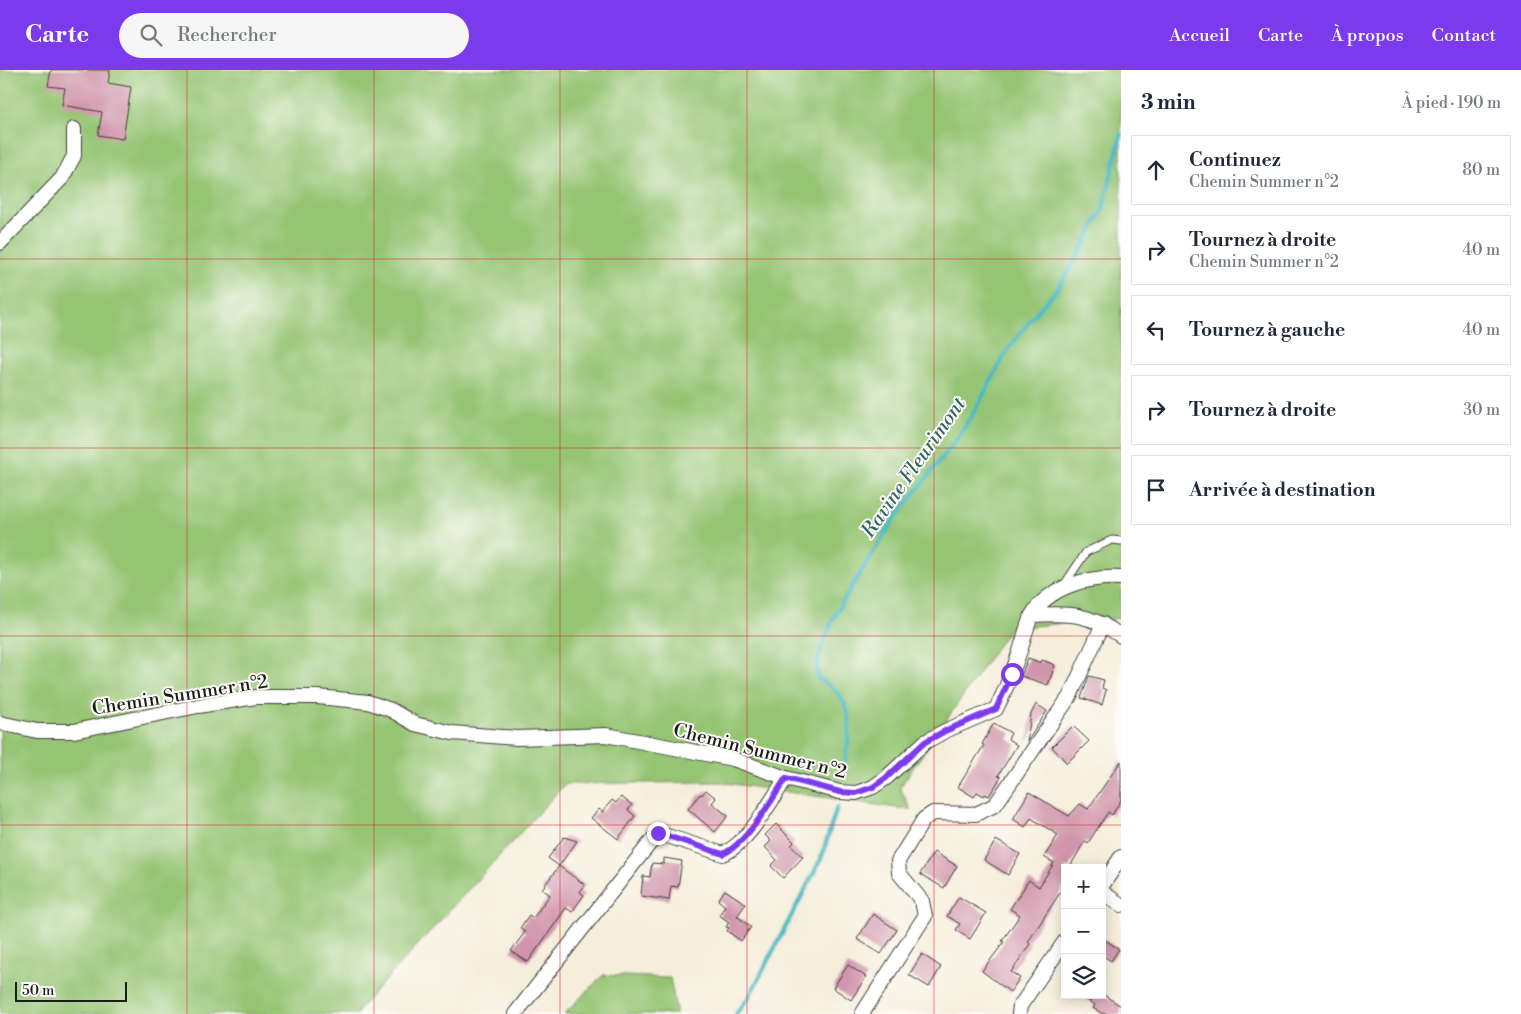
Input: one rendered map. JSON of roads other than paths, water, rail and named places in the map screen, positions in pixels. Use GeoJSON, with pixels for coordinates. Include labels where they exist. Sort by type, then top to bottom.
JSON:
{"type":"FeatureCollection","features":[{"type":"Feature","properties":{"kind":"street"},"geometry":{"type":"LineString","coordinates":[[0,243],[62,178],[74,156],[74,129]]}},
{"type":"Feature","properties":{"kind":"street","name":"Chemin Summer n°2"},"geometry":{"type":"LineString","coordinates":[[0,723],[37,732],[74,731],[198,706],[256,698],[318,697],[368,702],[391,710],[415,724],[452,733],[518,738],[606,736],[733,759],[786,778],[840,792],[856,793],[873,787],[886,778],[925,742],[945,731],[996,709],[1012,674],[1032,615],[1048,597],[1083,581],[1121,578]]}},
{"type":"Feature","properties":{"kind":"street"},"geometry":{"type":"LineString","coordinates":[[1032,615],[1072,615],[1104,624],[1121,636]]}},
{"type":"Feature","properties":{"kind":"street"},"geometry":{"type":"LineString","coordinates":[[862,1014],[925,916],[922,901],[899,873],[898,861],[924,818],[933,813],[976,814],[995,805],[1070,696],[1104,624]]}},
{"type":"Feature","properties":{"kind":"street"},"geometry":{"type":"LineString","coordinates":[[515,1014],[658,833],[723,854],[732,850],[745,838],[786,778]]}},
{"type":"Feature","properties":{"kind":"street"},"geometry":{"type":"LineString","coordinates":[[1106,880],[1121,856]]}},
{"type":"Feature","properties":{"kind":"street"},"geometry":{"type":"LineString","coordinates":[[1106,895],[1121,905]]}},
{"type":"Feature","properties":{"kind":"street"},"geometry":{"type":"LineString","coordinates":[[1018,1014],[1020,1006],[1061,947]]}},
{"type":"Feature","properties":{"kind":"lane"},"geometry":{"type":"LineString","coordinates":[[1061,590],[1086,552],[1112,540],[1121,541]]}},
{"type":"Feature","properties":{"kind":"waterway","name":"Ravine Fleurimont"},"geometry":{"type":"LineString","coordinates":[[843,772],[849,730],[847,710],[837,692],[818,678],[817,667],[821,648],[834,617],[895,518],[955,442],[976,409],[1007,351],[1038,310],[1056,291],[1083,247],[1103,209],[1121,135]]}},
{"type":"Feature","properties":{"kind":"waterway","name":"Ravine Fleurimont"},"geometry":{"type":"LineString","coordinates":[[736,1014],[749,997],[821,859],[837,807]]}}]}
